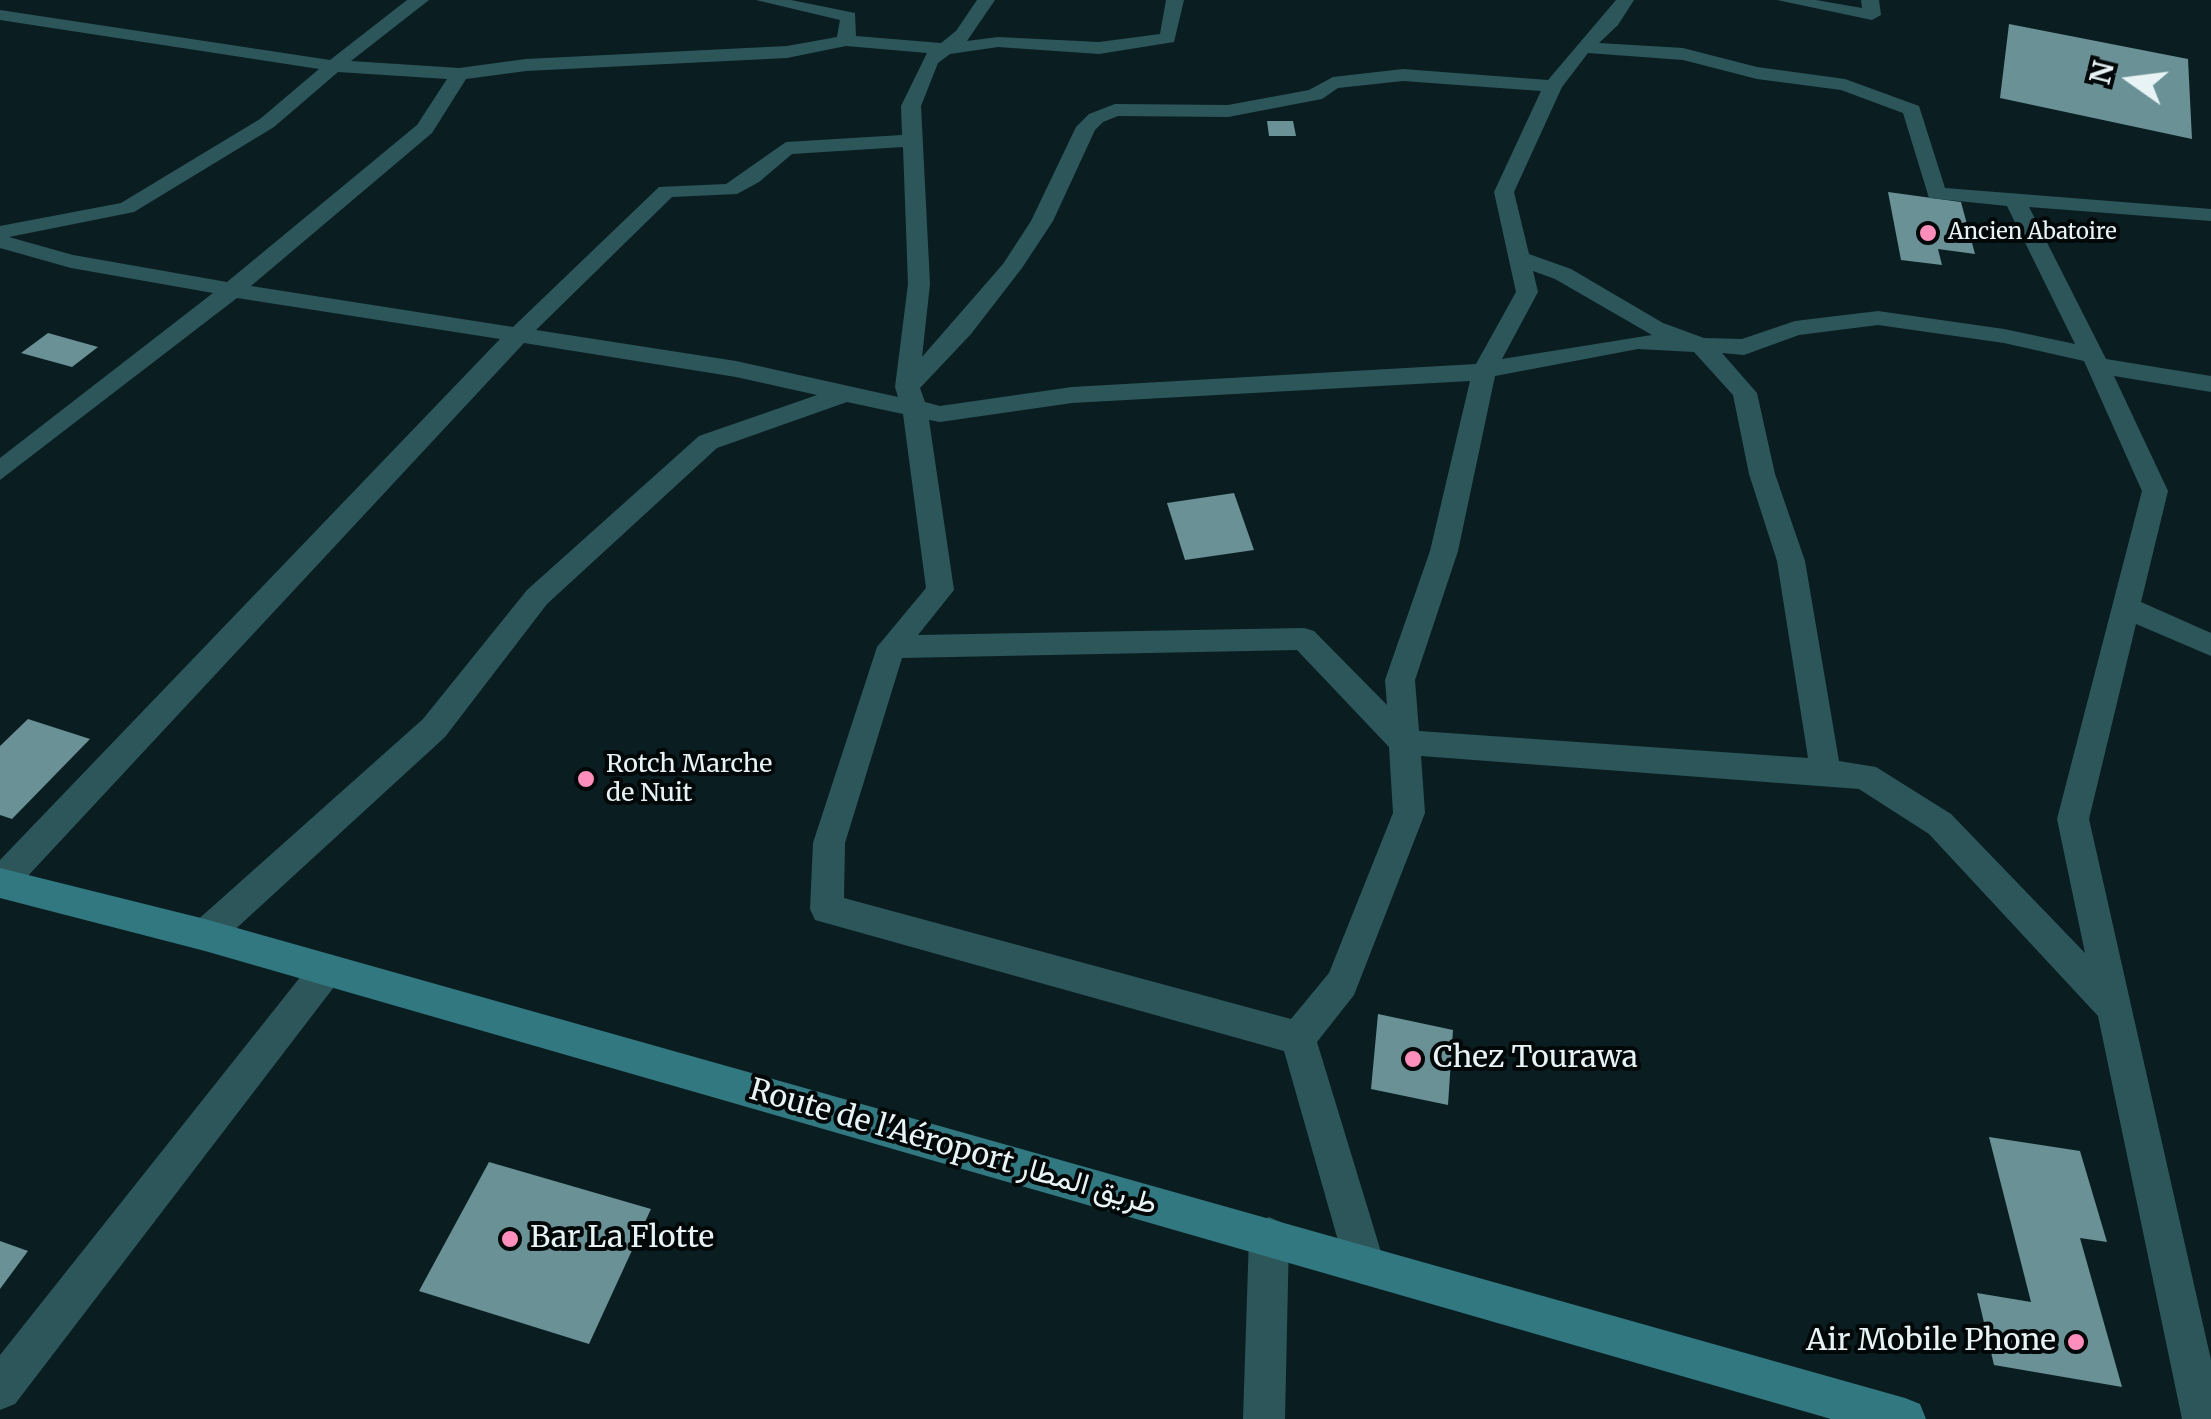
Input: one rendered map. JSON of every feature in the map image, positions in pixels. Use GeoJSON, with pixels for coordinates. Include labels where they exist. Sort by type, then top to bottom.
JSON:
{"type":"FeatureCollection","features":[{"type":"Feature","properties":{"kind":"main road","name":"Route de l'Aéroport طريق المطار"},"geometry":{"type":"LineString","coordinates":[[0,883],[205,935],[1904,1419]]}},
{"type":"Feature","properties":{"kind":"street"},"geometry":{"type":"LineString","coordinates":[[0,232],[127,208],[267,123],[420,0]]}},
{"type":"Feature","properties":{"kind":"street"},"geometry":{"type":"LineString","coordinates":[[765,0],[849,17],[846,41]]}},
{"type":"Feature","properties":{"kind":"street"},"geometry":{"type":"LineString","coordinates":[[986,0],[963,36],[930,60],[911,106],[919,284],[911,398],[940,590],[891,647],[829,843],[828,908],[1298,1038]]}},
{"type":"Feature","properties":{"kind":"street"},"geometry":{"type":"LineString","coordinates":[[0,15],[334,66],[459,74],[526,65],[787,52],[846,41],[944,49],[998,42],[1099,48],[1168,38],[1175,0]]}},
{"type":"Feature","properties":{"kind":"street"},"geometry":{"type":"LineString","coordinates":[[1298,1038],[1342,983],[1409,813],[1400,680],[1444,551],[1484,371],[1527,292],[1504,192],[1553,86],[1583,47],[1612,21],[1625,0]]}},
{"type":"Feature","properties":{"kind":"street"},"geometry":{"type":"LineString","coordinates":[[1786,0],[1872,15],[1870,0]]}},
{"type":"Feature","properties":{"kind":"street"},"geometry":{"type":"LineString","coordinates":[[1583,47],[1682,54],[1757,74],[1845,85],[1912,110],[1936,194],[2211,215]]}},
{"type":"Feature","properties":{"kind":"street"},"geometry":{"type":"LineString","coordinates":[[0,471],[232,290],[426,128],[459,74]]}},
{"type":"Feature","properties":{"kind":"street"},"geometry":{"type":"LineString","coordinates":[[911,398],[1011,268],[1042,221],[1086,127],[1096,118],[1115,110],[1228,111],[1315,95],[1333,83],[1403,75],[1553,86]]}},
{"type":"Feature","properties":{"kind":"street"},"geometry":{"type":"LineString","coordinates":[[0,883],[518,335],[666,191],[730,190],[752,178],[786,148],[911,140]]}},
{"type":"Feature","properties":{"kind":"street"},"geometry":{"type":"LineString","coordinates":[[2015,201],[2095,360],[2154,491],[2073,819],[2203,1419]]}},
{"type":"Feature","properties":{"kind":"street"},"geometry":{"type":"LineString","coordinates":[[0,241],[71,262],[232,290],[736,369],[847,393],[911,398],[940,414],[1072,395],[1484,371],[1638,342],[1744,347],[1796,328],[1878,318],[2004,336],[2211,384]]}},
{"type":"Feature","properties":{"kind":"street"},"geometry":{"type":"LineString","coordinates":[[1520,258],[1563,274],[1655,328],[1700,345],[1744,392],[1762,474],[1791,561],[1826,773]]}},
{"type":"Feature","properties":{"kind":"street"},"geometry":{"type":"LineString","coordinates":[[205,935],[434,728],[537,596],[708,442],[847,393]]}},
{"type":"Feature","properties":{"kind":"street"},"geometry":{"type":"LineString","coordinates":[[2126,607],[2211,646]]}},
{"type":"Feature","properties":{"kind":"street"},"geometry":{"type":"LineString","coordinates":[[891,647],[1304,639],[1404,744],[1865,776],[1940,824],[2113,1006]]}},
{"type":"Feature","properties":{"kind":"street"},"geometry":{"type":"LineString","coordinates":[[0,1389],[325,972]]}},
{"type":"Feature","properties":{"kind":"street"},"geometry":{"type":"LineString","coordinates":[[1298,1038],[1365,1265]]}},
{"type":"Feature","properties":{"kind":"street"},"geometry":{"type":"LineString","coordinates":[[1264,1419],[1270,1238]]}},
{"type":"Feature","properties":{"kind":"building"},"geometry":{"type":"Polygon","coordinates":[[[2009,24],[2188,59],[2192,139],[2000,98],[2009,24]]]}},
{"type":"Feature","properties":{"kind":"building"},"geometry":{"type":"Polygon","coordinates":[[[1267,121],[1293,121],[1296,136],[1269,136],[1267,121]]]}},
{"type":"Feature","properties":{"kind":"building"},"geometry":{"type":"Polygon","coordinates":[[[1888,192],[1961,202],[1975,254],[1938,249],[1942,265],[1901,260],[1888,192]]]}},
{"type":"Feature","properties":{"kind":"building"},"geometry":{"type":"Polygon","coordinates":[[[48,333],[98,347],[72,367],[21,353],[48,333]]]}},
{"type":"Feature","properties":{"kind":"building"},"geometry":{"type":"Polygon","coordinates":[[[1234,493],[1254,550],[1185,560],[1167,503],[1234,493]]]}},
{"type":"Feature","properties":{"kind":"building"},"geometry":{"type":"Polygon","coordinates":[[[28,719],[90,739],[12,819],[0,815],[0,746],[28,719]]]}},
{"type":"Feature","properties":{"kind":"building","name":"Chez Tourawa"},"geometry":{"type":"Polygon","coordinates":[[[1378,1014],[1453,1030],[1448,1105],[1371,1089],[1378,1014]]]}},
{"type":"Feature","properties":{"kind":"building"},"geometry":{"type":"Polygon","coordinates":[[[1989,1137],[2080,1151],[2107,1242],[2080,1238],[2122,1387],[1994,1365],[1977,1293],[2031,1302],[1989,1137]]]}},
{"type":"Feature","properties":{"kind":"building"},"geometry":{"type":"Polygon","coordinates":[[[489,1162],[651,1209],[589,1344],[419,1291],[489,1162]]]}},
{"type":"Feature","properties":{"kind":"building"},"geometry":{"type":"Polygon","coordinates":[[[0,1241],[28,1251],[0,1289],[0,1241]]]}},
{"type":"Feature","properties":{"kind":"place","name":"Ancien Abatoire"},"geometry":{"type":"Point","coordinates":[1928,233]}},
{"type":"Feature","properties":{"kind":"place","name":"Rotch Marche de Nuit"},"geometry":{"type":"Point","coordinates":[586,779]}},
{"type":"Feature","properties":{"kind":"place","name":"Chez Tourawa"},"geometry":{"type":"Point","coordinates":[1413,1059]}},
{"type":"Feature","properties":{"kind":"place","name":"Bar La Flotte"},"geometry":{"type":"Point","coordinates":[510,1239]}},
{"type":"Feature","properties":{"kind":"place","name":"Air Mobile Phone"},"geometry":{"type":"Point","coordinates":[2076,1342]}}]}
